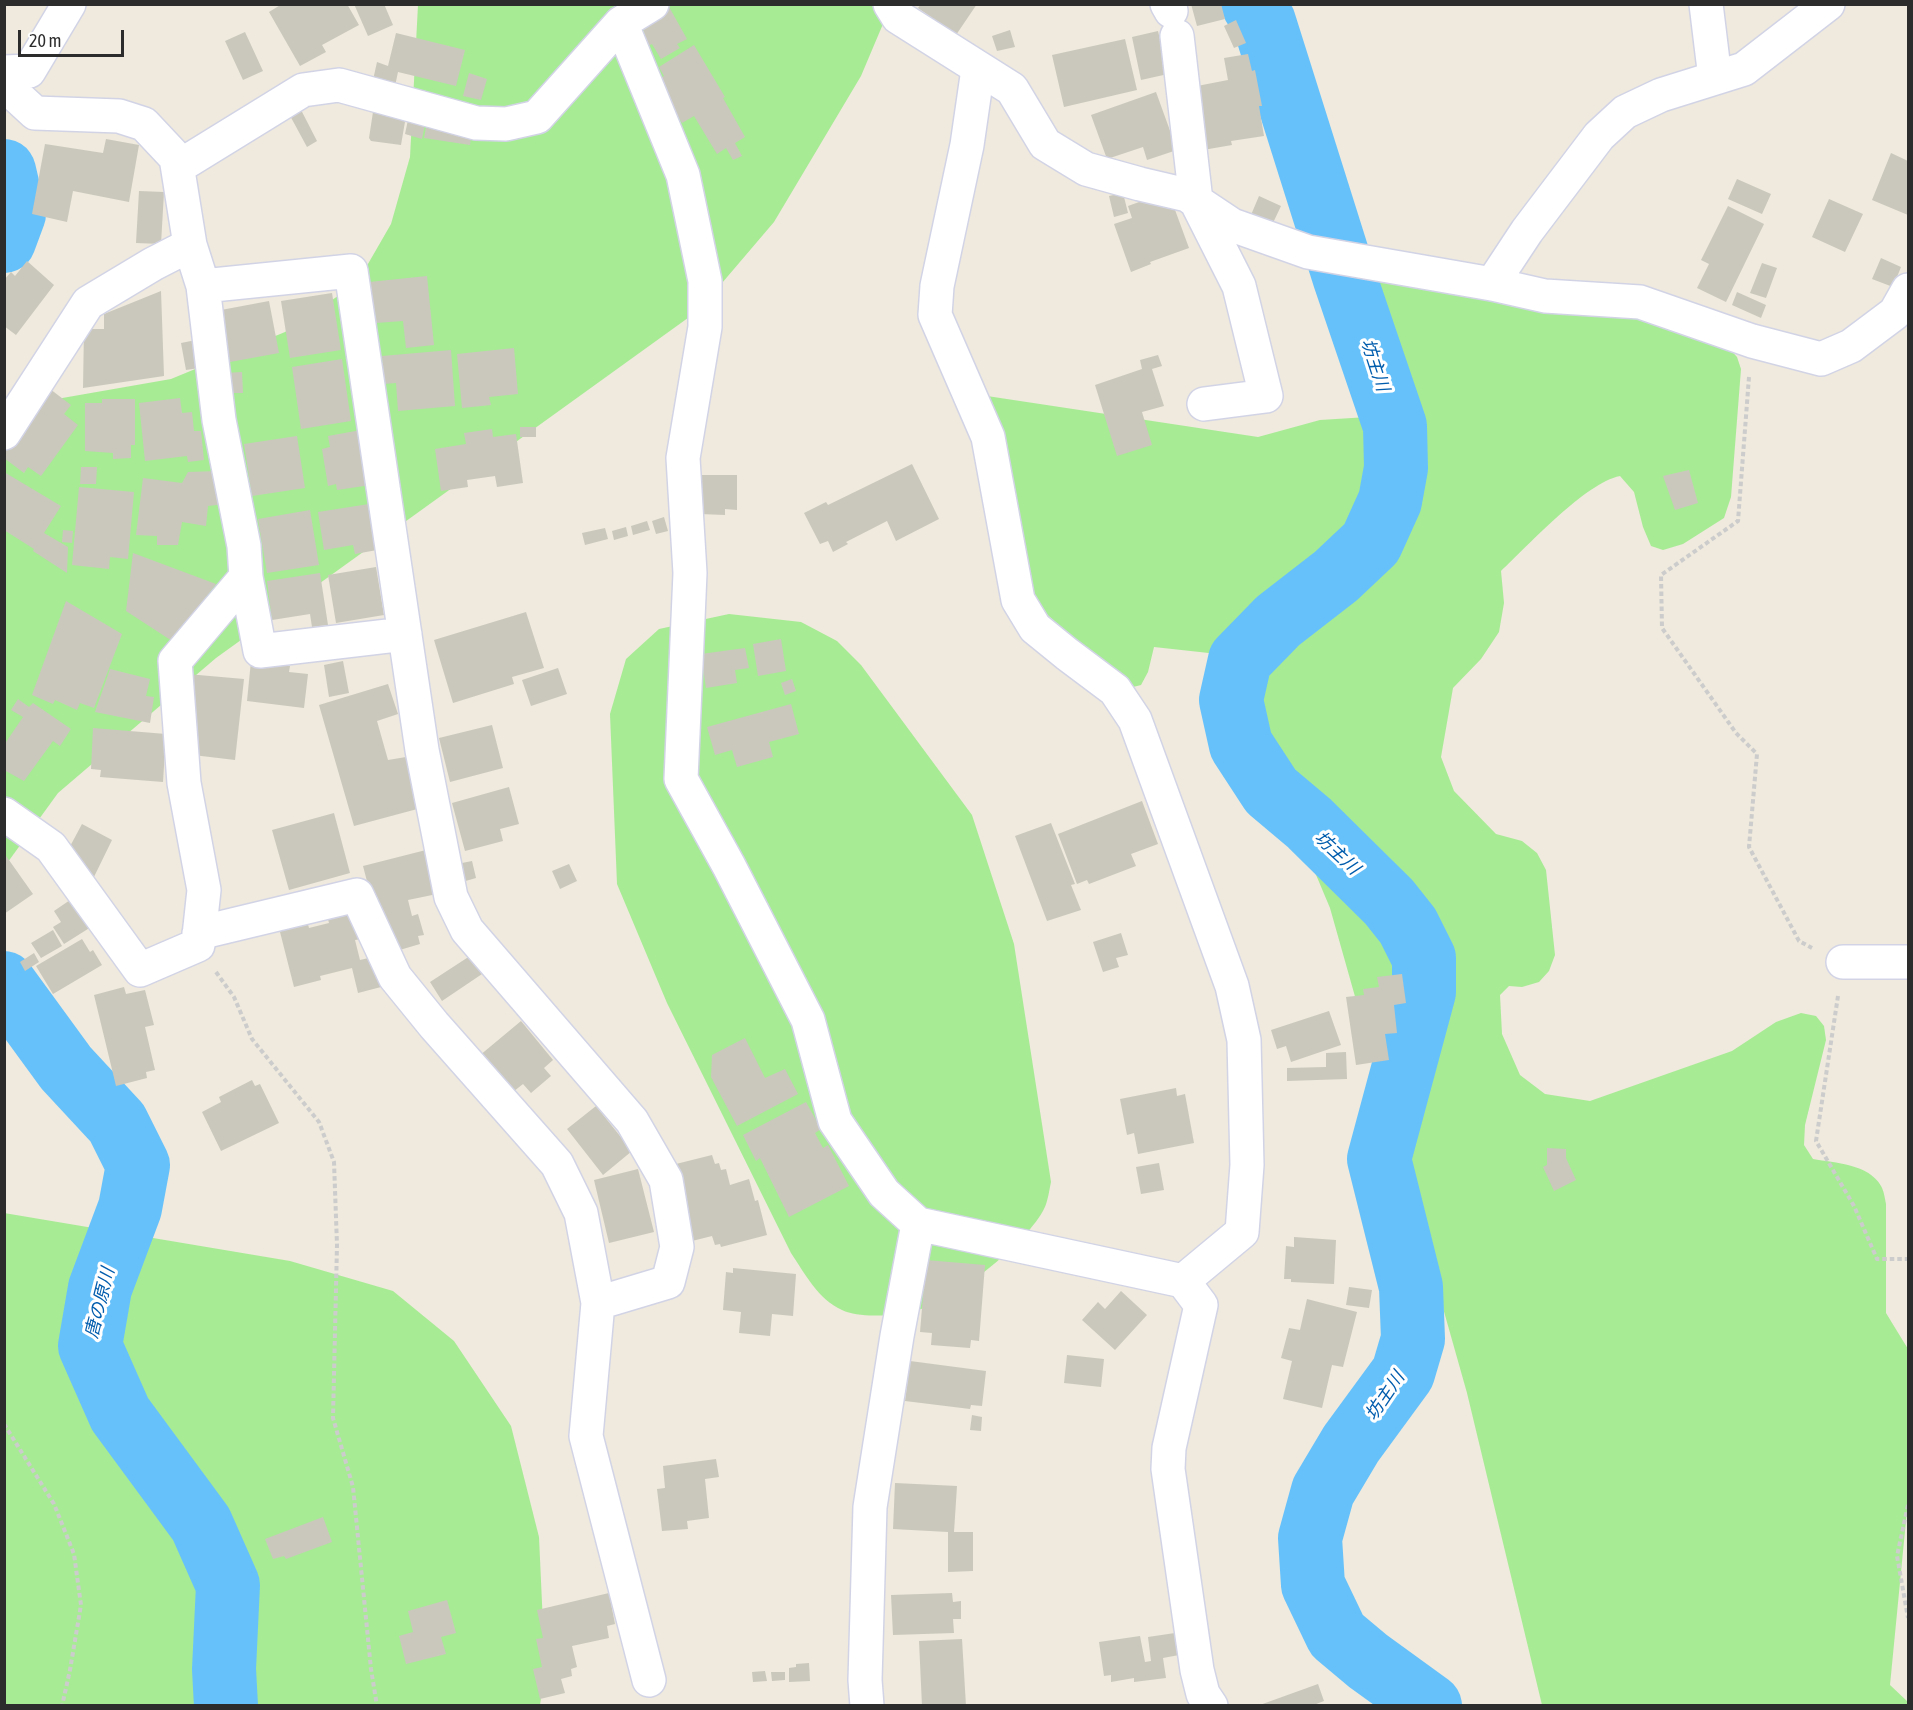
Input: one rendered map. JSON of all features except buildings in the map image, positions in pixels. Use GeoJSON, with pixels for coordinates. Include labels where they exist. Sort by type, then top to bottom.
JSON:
{"type":"FeatureCollection","features":[{"type":"Feature","properties":{"kind":"street"},"geometry":{"type":"LineString","coordinates":[[4,72],[29,71],[69,4]]}},
{"type":"Feature","properties":{"kind":"street"},"geometry":{"type":"LineString","coordinates":[[178,167],[303,90],[330,86],[339,85],[476,123],[506,124],[537,117],[621,23],[652,4]]}},
{"type":"Feature","properties":{"kind":"street"},"geometry":{"type":"LineString","coordinates":[[890,4],[898,17],[1012,89],[1045,144],[1086,168],[1187,195],[1232,225],[1308,252],[1492,284],[1545,296],[1640,302],[1752,341],[1821,359],[1851,346],[1895,313],[1908,290]]}},
{"type":"Feature","properties":{"kind":"street"},"geometry":{"type":"LineString","coordinates":[[1706,4],[1715,78]]}},
{"type":"Feature","properties":{"kind":"street"},"geometry":{"type":"LineString","coordinates":[[1492,284],[1527,231],[1599,136],[1625,112],[1661,95],[1744,69],[1828,4]]}},
{"type":"Feature","properties":{"kind":"street"},"geometry":{"type":"LineString","coordinates":[[1172,17],[1196,201],[1239,286],[1266,396],[1204,404]]}},
{"type":"Feature","properties":{"kind":"street"},"geometry":{"type":"LineString","coordinates":[[621,23],[682,175],[705,281],[705,327],[682,458],[690,573],[681,779],[808,1020],[835,1121],[884,1193],[918,1224],[1183,1281],[1201,1305],[1169,1448],[1168,1469],[1201,1702]]}},
{"type":"Feature","properties":{"kind":"street"},"geometry":{"type":"LineString","coordinates":[[978,69],[967,145],[937,286],[935,315],[988,437],[1018,600],[1035,628],[1115,690],[1135,720],[1232,986],[1244,1040],[1247,1165],[1242,1232],[1183,1281]]}},
{"type":"Feature","properties":{"kind":"street"},"geometry":{"type":"LineString","coordinates":[[4,79],[10,90],[35,113],[119,116],[144,124],[176,158],[190,245],[203,286],[219,420],[244,546],[246,578],[260,651],[405,634]]}},
{"type":"Feature","properties":{"kind":"street"},"geometry":{"type":"LineString","coordinates":[[4,433],[88,303],[190,245]]}},
{"type":"Feature","properties":{"kind":"street"},"geometry":{"type":"LineString","coordinates":[[203,286],[351,271],[422,750],[451,897],[467,930],[632,1121],[666,1180],[677,1247],[668,1282],[598,1303]]}},
{"type":"Feature","properties":{"kind":"street"},"geometry":{"type":"LineString","coordinates":[[198,939],[204,890],[184,783],[175,660],[246,578]]}},
{"type":"Feature","properties":{"kind":"street"},"geometry":{"type":"LineString","coordinates":[[4,814],[51,847],[140,970],[198,939],[357,895],[394,977],[441,1034],[557,1164],[581,1213],[598,1303],[586,1436],[649,1680]]}},
{"type":"Feature","properties":{"kind":"street"},"geometry":{"type":"LineString","coordinates":[[1843,962],[1908,962]]}},
{"type":"Feature","properties":{"kind":"street"},"geometry":{"type":"LineString","coordinates":[[867,1706],[865,1680],[870,1507],[897,1336],[918,1224]]}},
{"type":"Feature","properties":{"kind":"path"},"geometry":{"type":"LineString","coordinates":[[1752,341],[1738,521],[1661,575],[1662,628],[1736,733],[1757,754],[1749,847],[1799,941],[1843,962],[1816,1141],[1854,1206],[1877,1259],[1908,1258]]}},
{"type":"Feature","properties":{"kind":"path"},"geometry":{"type":"LineString","coordinates":[[198,939],[234,997],[252,1039],[319,1122],[334,1162],[337,1245],[333,1418],[353,1487],[371,1669],[377,1706]]}},
{"type":"Feature","properties":{"kind":"path"},"geometry":{"type":"LineString","coordinates":[[4,1424],[54,1504],[74,1554],[81,1605],[62,1706]]}},
{"type":"Feature","properties":{"kind":"path"},"geometry":{"type":"LineString","coordinates":[[1908,1505],[1897,1556],[1908,1618]]}},
{"type":"Feature","properties":{"kind":"green space"},"geometry":{"type":"Polygon","coordinates":[[[418,5],[891,5],[861,76],[774,222],[699,310],[216,658],[58,793],[5,866],[5,407],[171,379],[285,332],[357,283],[391,224],[410,157],[418,5]]]}},
{"type":"Feature","properties":{"kind":"green space"},"geometry":{"type":"Polygon","coordinates":[[[1373,277],[1634,309],[1725,344],[1737,357],[1741,369],[1731,497],[1724,518],[1683,544],[1663,550],[1651,546],[1643,527],[1634,492],[1620,476],[1590,490],[1574,503],[1501,571],[1504,603],[1499,632],[1481,659],[1453,688],[1441,757],[1454,791],[1496,834],[1522,841],[1537,853],[1546,870],[1555,955],[1549,971],[1539,982],[1522,987],[1509,986],[1500,995],[1502,1034],[1520,1075],[1545,1094],[1590,1101],[1732,1051],[1776,1022],[1801,1013],[1816,1016],[1824,1026],[1826,1040],[1805,1125],[1804,1145],[1813,1159],[1860,1169],[1876,1179],[1882,1188],[1886,1204],[1886,1313],[1908,1349],[1908,1500],[1890,1685],[1908,1702],[1908,1705],[1542,1705],[1467,1393],[1330,908],[1314,870],[1260,813],[1240,777],[1219,697],[1218,654],[1154,647],[1148,672],[1141,685],[1129,688],[1043,611],[1034,594],[987,396],[1258,437],[1320,420],[1368,417],[1391,403],[1360,295],[1365,285],[1373,277]]]}},
{"type":"Feature","properties":{"kind":"green space"},"geometry":{"type":"Polygon","coordinates":[[[729,614],[801,622],[837,641],[861,665],[972,815],[1014,944],[1051,1182],[1047,1199],[1036,1222],[992,1266],[941,1301],[918,1310],[873,1316],[851,1313],[833,1305],[819,1293],[807,1277],[791,1253],[667,1003],[617,884],[610,714],[626,659],[659,629],[729,614]]]}},
{"type":"Feature","properties":{"kind":"green space"},"geometry":{"type":"Polygon","coordinates":[[[4,1213],[290,1261],[393,1291],[454,1341],[511,1426],[539,1537],[545,1669],[540,1705],[5,1705],[4,1213]]]}},
{"type":"Feature","properties":{"kind":"waterway","name":"坊主川"},"geometry":{"type":"LineString","coordinates":[[1253,4],[1264,22],[1344,276],[1395,426],[1396,468],[1390,501],[1371,543],[1336,576],[1278,621],[1240,660],[1231,700],[1241,745],[1271,791],[1309,823],[1389,902],[1408,926],[1424,958],[1424,992],[1379,1159],[1411,1287],[1413,1339],[1403,1373],[1351,1444],[1323,1491],[1310,1538],[1313,1585],[1337,1635],[1368,1661],[1430,1706]]}},
{"type":"Feature","properties":{"kind":"waterway","name":"唐の原川"},"geometry":{"type":"LineString","coordinates":[[4,171],[14,214],[4,241]]}},
{"type":"Feature","properties":{"kind":"waterway","name":"唐の原川"},"geometry":{"type":"LineString","coordinates":[[4,983],[66,1068],[117,1123],[138,1165],[130,1208],[100,1288],[90,1346],[120,1414],[201,1524],[228,1585],[224,1669],[226,1706]]}}]}
